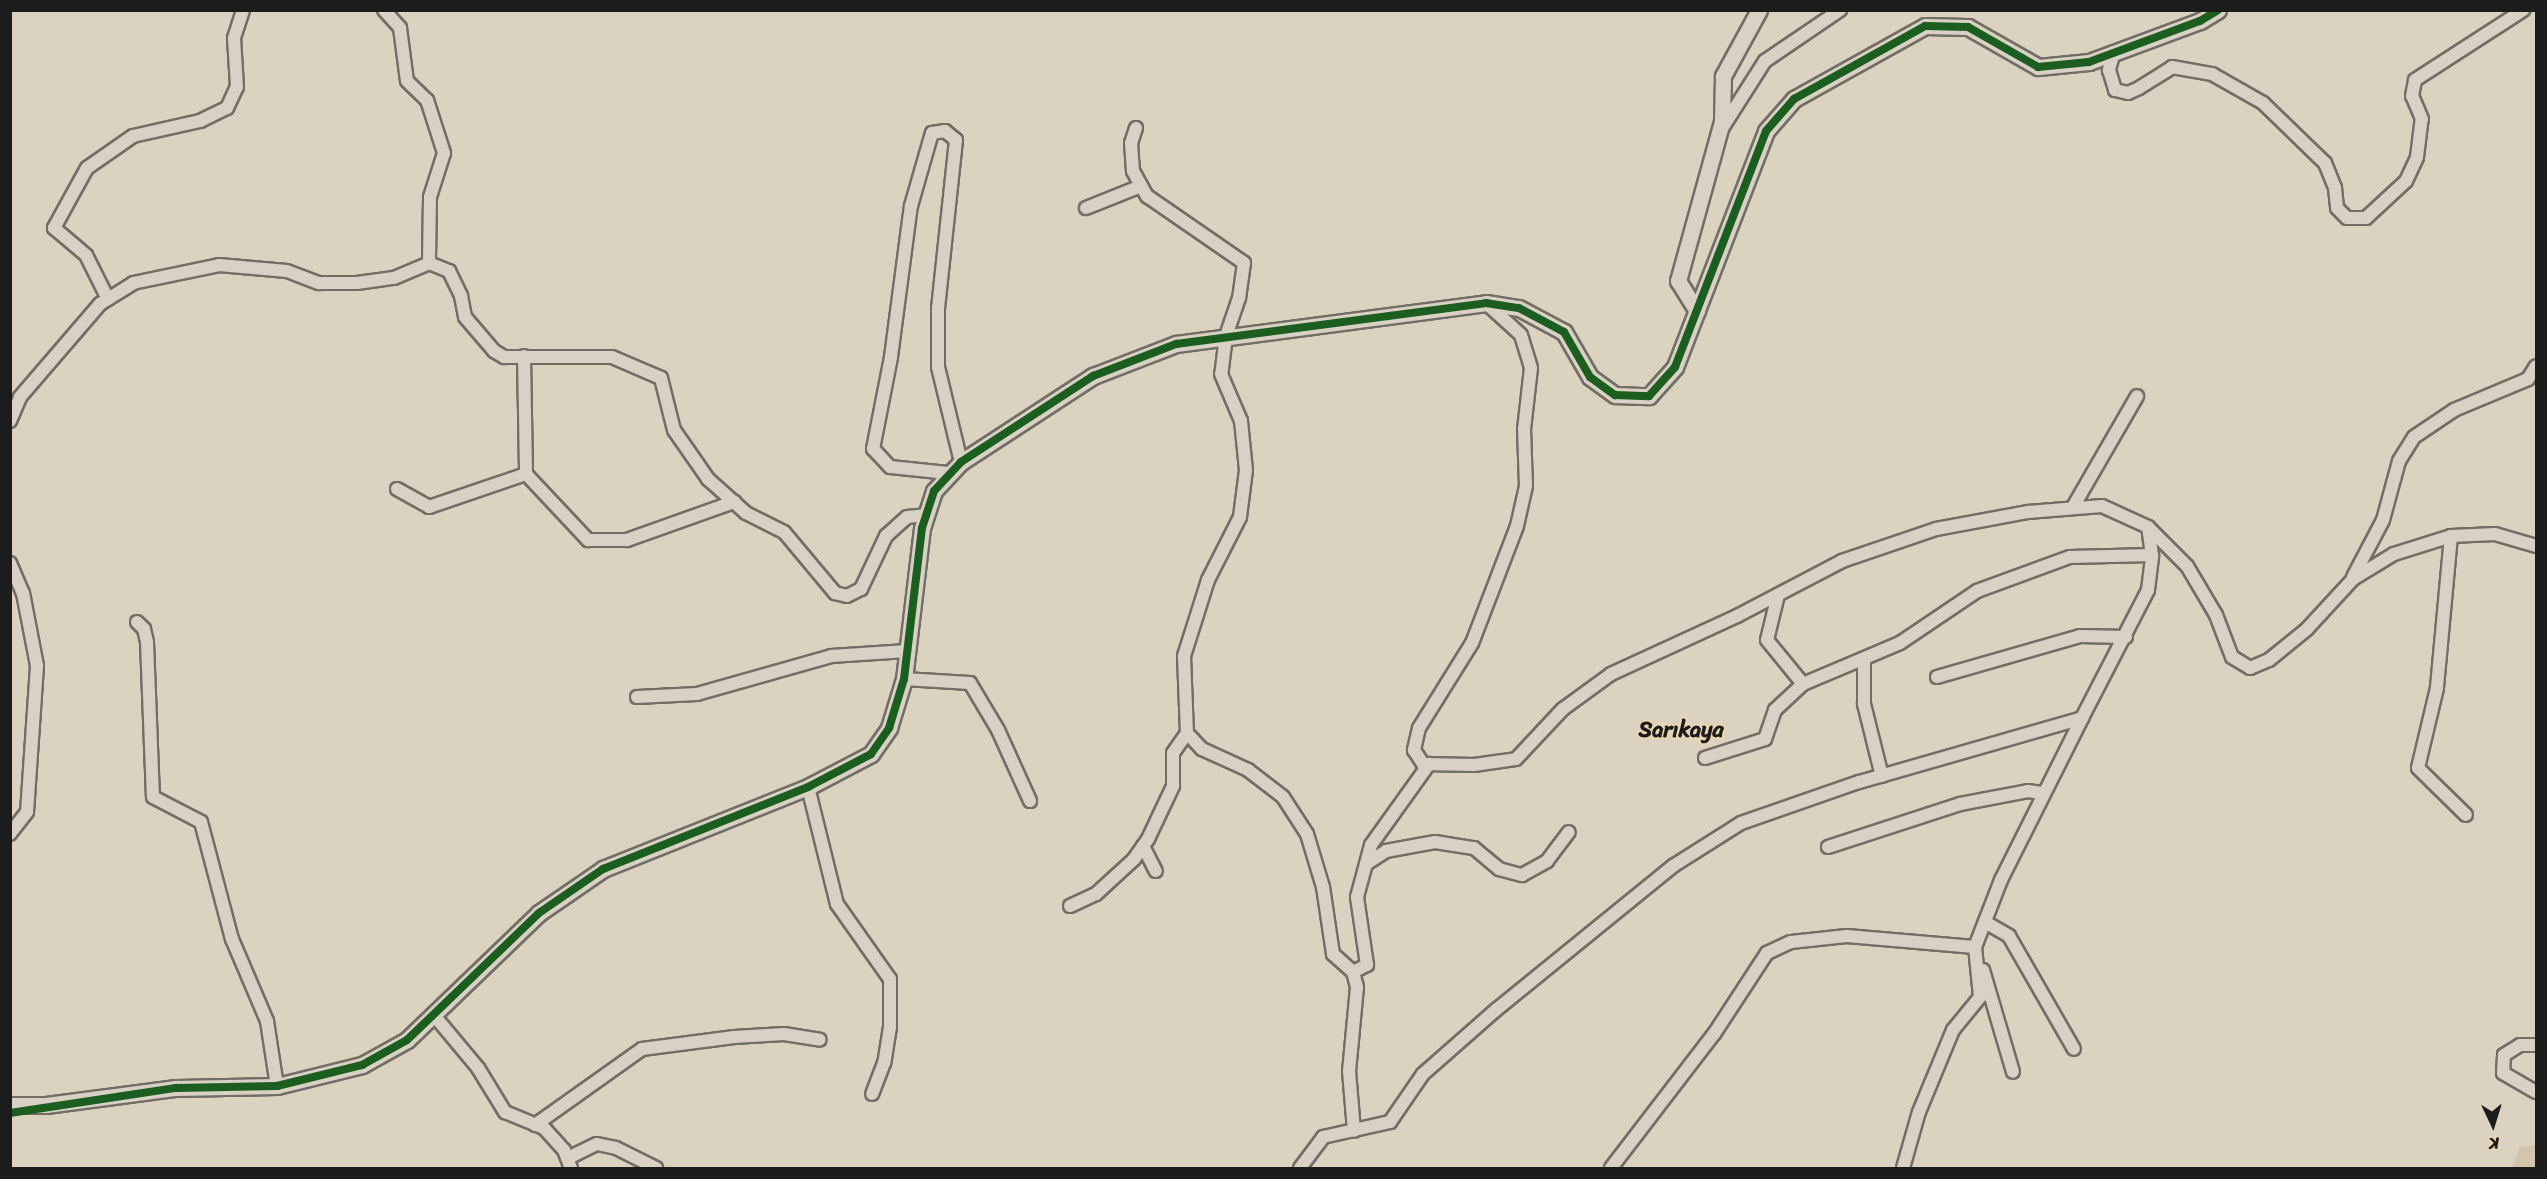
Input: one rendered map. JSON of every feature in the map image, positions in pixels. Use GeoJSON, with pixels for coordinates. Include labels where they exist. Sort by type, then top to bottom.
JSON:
{"type":"FeatureCollection","features":[{"type":"Feature","properties":{"kind":"street"},"geometry":{"type":"LineString","coordinates":[[108,298],[86,255],[54,228],[87,168],[133,136],[200,121],[227,108],[237,87],[234,38],[243,10]]}},
{"type":"Feature","properties":{"kind":"street"},"geometry":{"type":"LineString","coordinates":[[384,10],[400,28],[407,81],[427,100],[444,153],[430,197],[429,263]]}},
{"type":"Feature","properties":{"kind":"street"},"geometry":{"type":"LineString","coordinates":[[1697,311],[1678,280],[1719,134],[1723,76],[1759,10]]}},
{"type":"Feature","properties":{"kind":"street"},"geometry":{"type":"LineString","coordinates":[[1719,134],[1765,61],[1839,10]]}},
{"type":"Feature","properties":{"kind":"street"},"geometry":{"type":"LineString","coordinates":[[10,1113],[46,1105],[176,1088],[277,1086],[362,1065],[407,1040],[539,913],[603,869],[808,787],[871,754],[888,728],[904,679],[925,515],[934,491],[948,473],[961,462],[1094,376],[1176,344],[1486,303],[1519,308],[1564,332],[1590,377],[1615,395],[1649,396],[1675,367],[1766,130],[1794,99],[1925,26],[1968,27],[2038,67],[2089,62],[2200,21],[2218,10]]}},
{"type":"Feature","properties":{"kind":"street"},"geometry":{"type":"LineString","coordinates":[[2115,52],[2109,70],[2115,90],[2128,93],[2172,67],[2212,74],[2263,103],[2325,163],[2335,188],[2337,207],[2348,218],[2366,218],[2406,181],[2417,157],[2422,119],[2412,96],[2415,80],[2461,54],[2523,10]]}},
{"type":"Feature","properties":{"kind":"street"},"geometry":{"type":"LineString","coordinates":[[1070,906],[1096,894],[1143,846],[1163,812],[1173,786],[1173,753],[1187,733],[1184,656],[1208,580],[1240,517],[1246,470],[1241,422],[1221,374],[1226,336],[1239,298],[1244,263],[1171,216],[1147,196],[1133,171],[1131,143],[1136,128]]}},
{"type":"Feature","properties":{"kind":"street"},"geometry":{"type":"LineString","coordinates":[[948,473],[890,467],[873,449],[891,357],[911,206],[932,133],[945,131],[956,140],[938,308],[938,367],[961,462]]}},
{"type":"Feature","properties":{"kind":"street"},"geometry":{"type":"LineString","coordinates":[[1086,208],[1141,186]]}},
{"type":"Feature","properties":{"kind":"street"},"geometry":{"type":"LineString","coordinates":[[10,422],[20,397],[108,298],[133,283],[219,266],[287,271],[319,283],[357,283],[394,278],[429,263],[448,271],[461,296],[465,317],[494,351],[504,357],[612,357],[661,378],[669,417],[680,441],[708,479],[746,513],[784,532],[835,593],[847,596],[861,589],[886,536],[907,518],[925,515]]}},
{"type":"Feature","properties":{"kind":"street"},"geometry":{"type":"LineString","coordinates":[[1486,303],[1521,335],[1531,368],[1524,429],[1526,486],[1517,526],[1472,643],[1419,728],[1414,750],[1423,764],[1474,765],[1515,759],[1563,709],[1611,674],[1778,595],[1842,561],[1936,530],[2073,507],[2102,506],[2148,527],[2187,566],[2216,615],[2232,657],[2250,668],[2269,660],[2307,629],[2353,579],[2384,520],[2399,461],[2414,436],[2454,410],[2528,379],[2536,366]]}},
{"type":"Feature","properties":{"kind":"street"},"geometry":{"type":"LineString","coordinates":[[524,356],[526,474],[588,540],[627,540],[734,502]]}},
{"type":"Feature","properties":{"kind":"street"},"geometry":{"type":"LineString","coordinates":[[2073,507],[2137,396]]}},
{"type":"Feature","properties":{"kind":"street"},"geometry":{"type":"LineString","coordinates":[[397,489],[429,507],[526,474]]}},
{"type":"Feature","properties":{"kind":"street"},"geometry":{"type":"LineString","coordinates":[[1903,1168],[1919,1112],[1953,1030],[1980,997],[1975,946],[1985,922],[2042,793],[2126,637],[2148,590],[2152,555],[2148,527]]}},
{"type":"Feature","properties":{"kind":"street"},"geometry":{"type":"LineString","coordinates":[[2353,579],[2394,554],[2451,536],[2495,534],[2536,546]]}},
{"type":"Feature","properties":{"kind":"street"},"geometry":{"type":"LineString","coordinates":[[2451,536],[2437,688],[2418,768],[2466,815]]}},
{"type":"Feature","properties":{"kind":"street"},"geometry":{"type":"LineString","coordinates":[[1705,758],[1765,739],[1774,710],[1803,684],[1900,643],[1977,591],[2031,569],[2070,557],[2152,555]]}},
{"type":"Feature","properties":{"kind":"street"},"geometry":{"type":"LineString","coordinates":[[10,562],[23,593],[37,666],[27,812],[10,834]]}},
{"type":"Feature","properties":{"kind":"street"},"geometry":{"type":"LineString","coordinates":[[1778,595],[1767,640],[1803,684]]}},
{"type":"Feature","properties":{"kind":"street"},"geometry":{"type":"LineString","coordinates":[[137,622],[144,629],[147,642],[153,796],[201,822],[232,939],[267,1021],[277,1086]]}},
{"type":"Feature","properties":{"kind":"street"},"geometry":{"type":"LineString","coordinates":[[1937,677],[2080,636],[2126,637]]}},
{"type":"Feature","properties":{"kind":"street"},"geometry":{"type":"LineString","coordinates":[[637,697],[697,694],[831,656],[907,651]]}},
{"type":"Feature","properties":{"kind":"street"},"geometry":{"type":"LineString","coordinates":[[1864,660],[1864,704],[1882,776]]}},
{"type":"Feature","properties":{"kind":"street"},"geometry":{"type":"LineString","coordinates":[[904,679],[970,683],[998,730],[1030,801]]}},
{"type":"Feature","properties":{"kind":"street"},"geometry":{"type":"LineString","coordinates":[[1300,1168],[1323,1137],[1390,1122],[1423,1074],[1673,866],[1741,823],[1882,776],[2082,718]]}},
{"type":"Feature","properties":{"kind":"street"},"geometry":{"type":"LineString","coordinates":[[1187,733],[1202,749],[1248,770],[1283,796],[1307,834],[1323,886],[1334,954],[1353,972],[1356,1008],[1348,1071],[1354,1131]]}},
{"type":"Feature","properties":{"kind":"street"},"geometry":{"type":"LineString","coordinates":[[1353,972],[1367,965],[1357,897],[1366,864],[1382,826],[1429,764]]}},
{"type":"Feature","properties":{"kind":"street"},"geometry":{"type":"LineString","coordinates":[[808,787],[837,904],[890,979],[890,1027],[884,1063],[872,1094]]}},
{"type":"Feature","properties":{"kind":"street"},"geometry":{"type":"LineString","coordinates":[[1828,847],[1960,804],[2028,791],[2042,793]]}},
{"type":"Feature","properties":{"kind":"street"},"geometry":{"type":"LineString","coordinates":[[1366,864],[1386,851],[1435,842],[1474,848],[1499,869],[1522,875],[1547,861],[1569,832]]}},
{"type":"Feature","properties":{"kind":"street"},"geometry":{"type":"LineString","coordinates":[[1143,846],[1156,871]]}},
{"type":"Feature","properties":{"kind":"street"},"geometry":{"type":"LineString","coordinates":[[1985,922],[2009,936],[2074,1049]]}},
{"type":"Feature","properties":{"kind":"street"},"geometry":{"type":"LineString","coordinates":[[1611,1168],[1714,1034],[1767,953],[1791,942],[1847,936],[1975,946]]}},
{"type":"Feature","properties":{"kind":"street"},"geometry":{"type":"LineString","coordinates":[[1975,946],[2013,1072]]}},
{"type":"Feature","properties":{"kind":"street"},"geometry":{"type":"LineString","coordinates":[[433,1014],[478,1068],[505,1112],[544,1128],[569,1163],[597,1144],[616,1148],[656,1168]]}},
{"type":"Feature","properties":{"kind":"street"},"geometry":{"type":"LineString","coordinates":[[535,1125],[642,1049],[734,1037],[784,1034],[820,1040]]}},
{"type":"Feature","properties":{"kind":"street"},"geometry":{"type":"LineString","coordinates":[[2536,1045],[2520,1045],[2504,1055],[2503,1073],[2536,1092]]}},
{"type":"Feature","properties":{"kind":"street"},"geometry":{"type":"LineString","coordinates":[[10,1106],[46,1105]]}},
{"type":"Feature","properties":{"kind":"shaded area"},"geometry":{"type":"Polygon","coordinates":[[[2536,1145],[2536,1168],[2512,1168],[2520,1147],[2536,1145]]]}},
{"type":"Feature","properties":{"kind":"cycle path"},"geometry":{"type":"LineString","coordinates":[[10,1113],[176,1088],[277,1086],[362,1065],[407,1040],[539,913],[603,869],[808,787],[871,754],[889,728],[904,679],[922,528],[934,491],[961,462],[1093,376],[1176,344],[1486,303],[1519,308],[1564,332],[1590,377],[1615,395],[1649,396],[1675,367],[1766,131],[1794,99],[1925,26],[1968,27],[2038,67],[2089,62],[2200,21],[2218,10]]}},
{"type":"Feature","properties":{"kind":"district","name":"Sarıkaya"},"geometry":{"type":"Point","coordinates":[1681,730]}}]}
